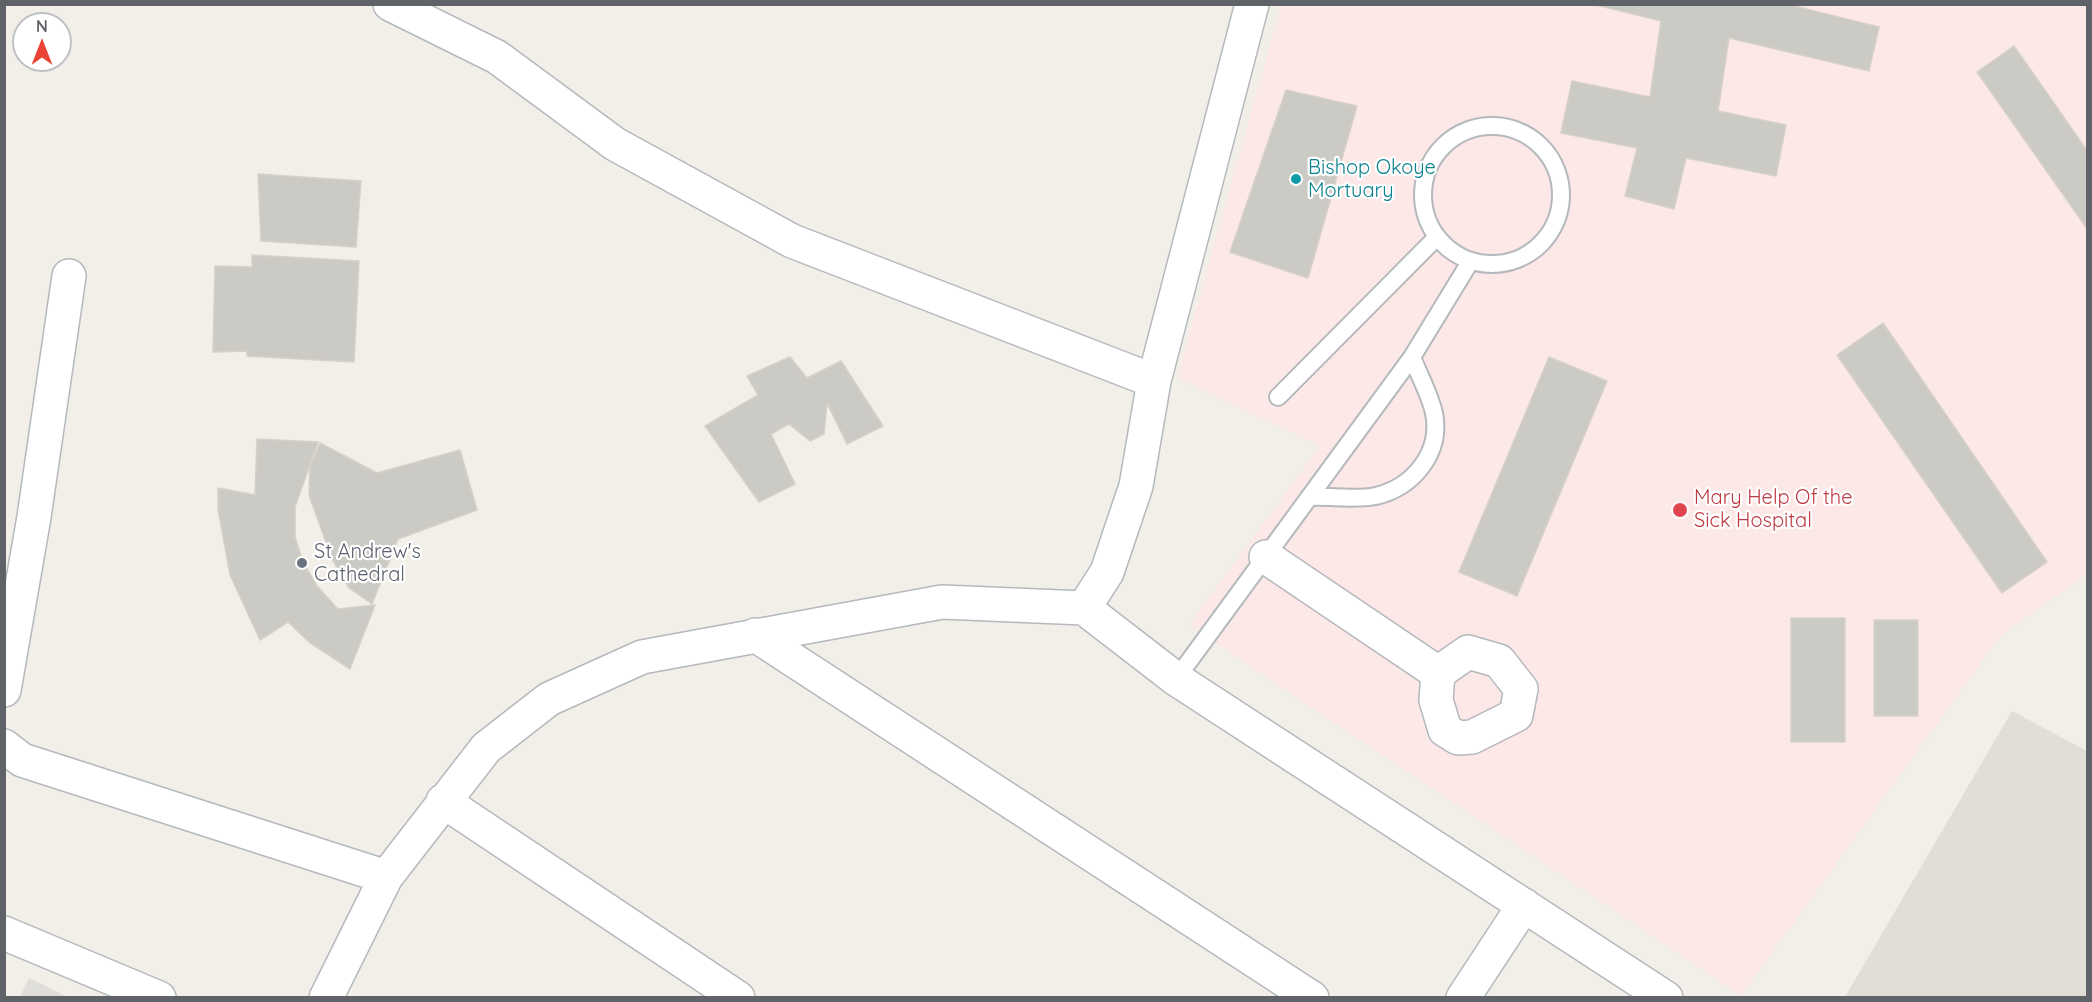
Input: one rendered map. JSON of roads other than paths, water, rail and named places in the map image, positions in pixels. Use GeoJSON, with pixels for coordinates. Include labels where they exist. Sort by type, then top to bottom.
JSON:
{"type":"FeatureCollection","features":[{"type":"Feature","properties":{"kind":"street"},"geometry":{"type":"LineString","coordinates":[[390,4],[497,57],[615,144],[792,241],[1154,381]]}},
{"type":"Feature","properties":{"kind":"street"},"geometry":{"type":"LineString","coordinates":[[1084,608],[1107,572],[1136,486],[1154,381],[1252,4]]}},
{"type":"Feature","properties":{"kind":"street"},"geometry":{"type":"LineString","coordinates":[[4,690],[34,517],[69,276]]}},
{"type":"Feature","properties":{"kind":"street"},"geometry":{"type":"LineString","coordinates":[[1266,557],[1438,673]]}},
{"type":"Feature","properties":{"kind":"street"},"geometry":{"type":"LineString","coordinates":[[326,998],[386,877],[442,801],[486,748],[549,699],[642,657],[942,602],[1084,608],[1176,680],[1666,998]]}},
{"type":"Feature","properties":{"kind":"street"},"geometry":{"type":"LineString","coordinates":[[755,635],[1312,998]]}},
{"type":"Feature","properties":{"kind":"street"},"geometry":{"type":"LineString","coordinates":[[4,746],[22,760],[386,877]]}},
{"type":"Feature","properties":{"kind":"street"},"geometry":{"type":"LineString","coordinates":[[442,801],[738,998]]}},
{"type":"Feature","properties":{"kind":"street"},"geometry":{"type":"LineString","coordinates":[[1463,998],[1524,905]]}},
{"type":"Feature","properties":{"kind":"street"},"geometry":{"type":"LineString","coordinates":[[4,933],[159,998]]}},
{"type":"Feature","properties":{"kind":"lane"},"geometry":{"type":"LineString","coordinates":[[1496,125],[1522,132],[1543,147],[1557,169],[1563,195],[1557,221],[1543,243],[1522,259],[1496,265],[1470,262],[1452,252],[1436,238],[1425,214],[1422,188],[1430,163],[1446,142],[1469,129],[1496,125]]}},
{"type":"Feature","properties":{"kind":"lane"},"geometry":{"type":"LineString","coordinates":[[1278,397],[1436,238]]}},
{"type":"Feature","properties":{"kind":"lane"},"geometry":{"type":"LineString","coordinates":[[1176,680],[1412,357],[1470,262]]}},
{"type":"Feature","properties":{"kind":"lane"},"geometry":{"type":"LineString","coordinates":[[1311,497],[1375,496],[1397,488],[1417,474],[1430,454],[1434,413],[1412,357]]}},
{"type":"Feature","properties":{"kind":"place","name":"Bishop Okoye Mortuary"},"geometry":{"type":"Point","coordinates":[1296,179]}},
{"type":"Feature","properties":{"kind":"place","name":"Mary Help Of the Sick Hospital"},"geometry":{"type":"Point","coordinates":[1680,510]}},
{"type":"Feature","properties":{"kind":"place","name":"St Andrew's Cathedral"},"geometry":{"type":"Point","coordinates":[302,563]}}]}
